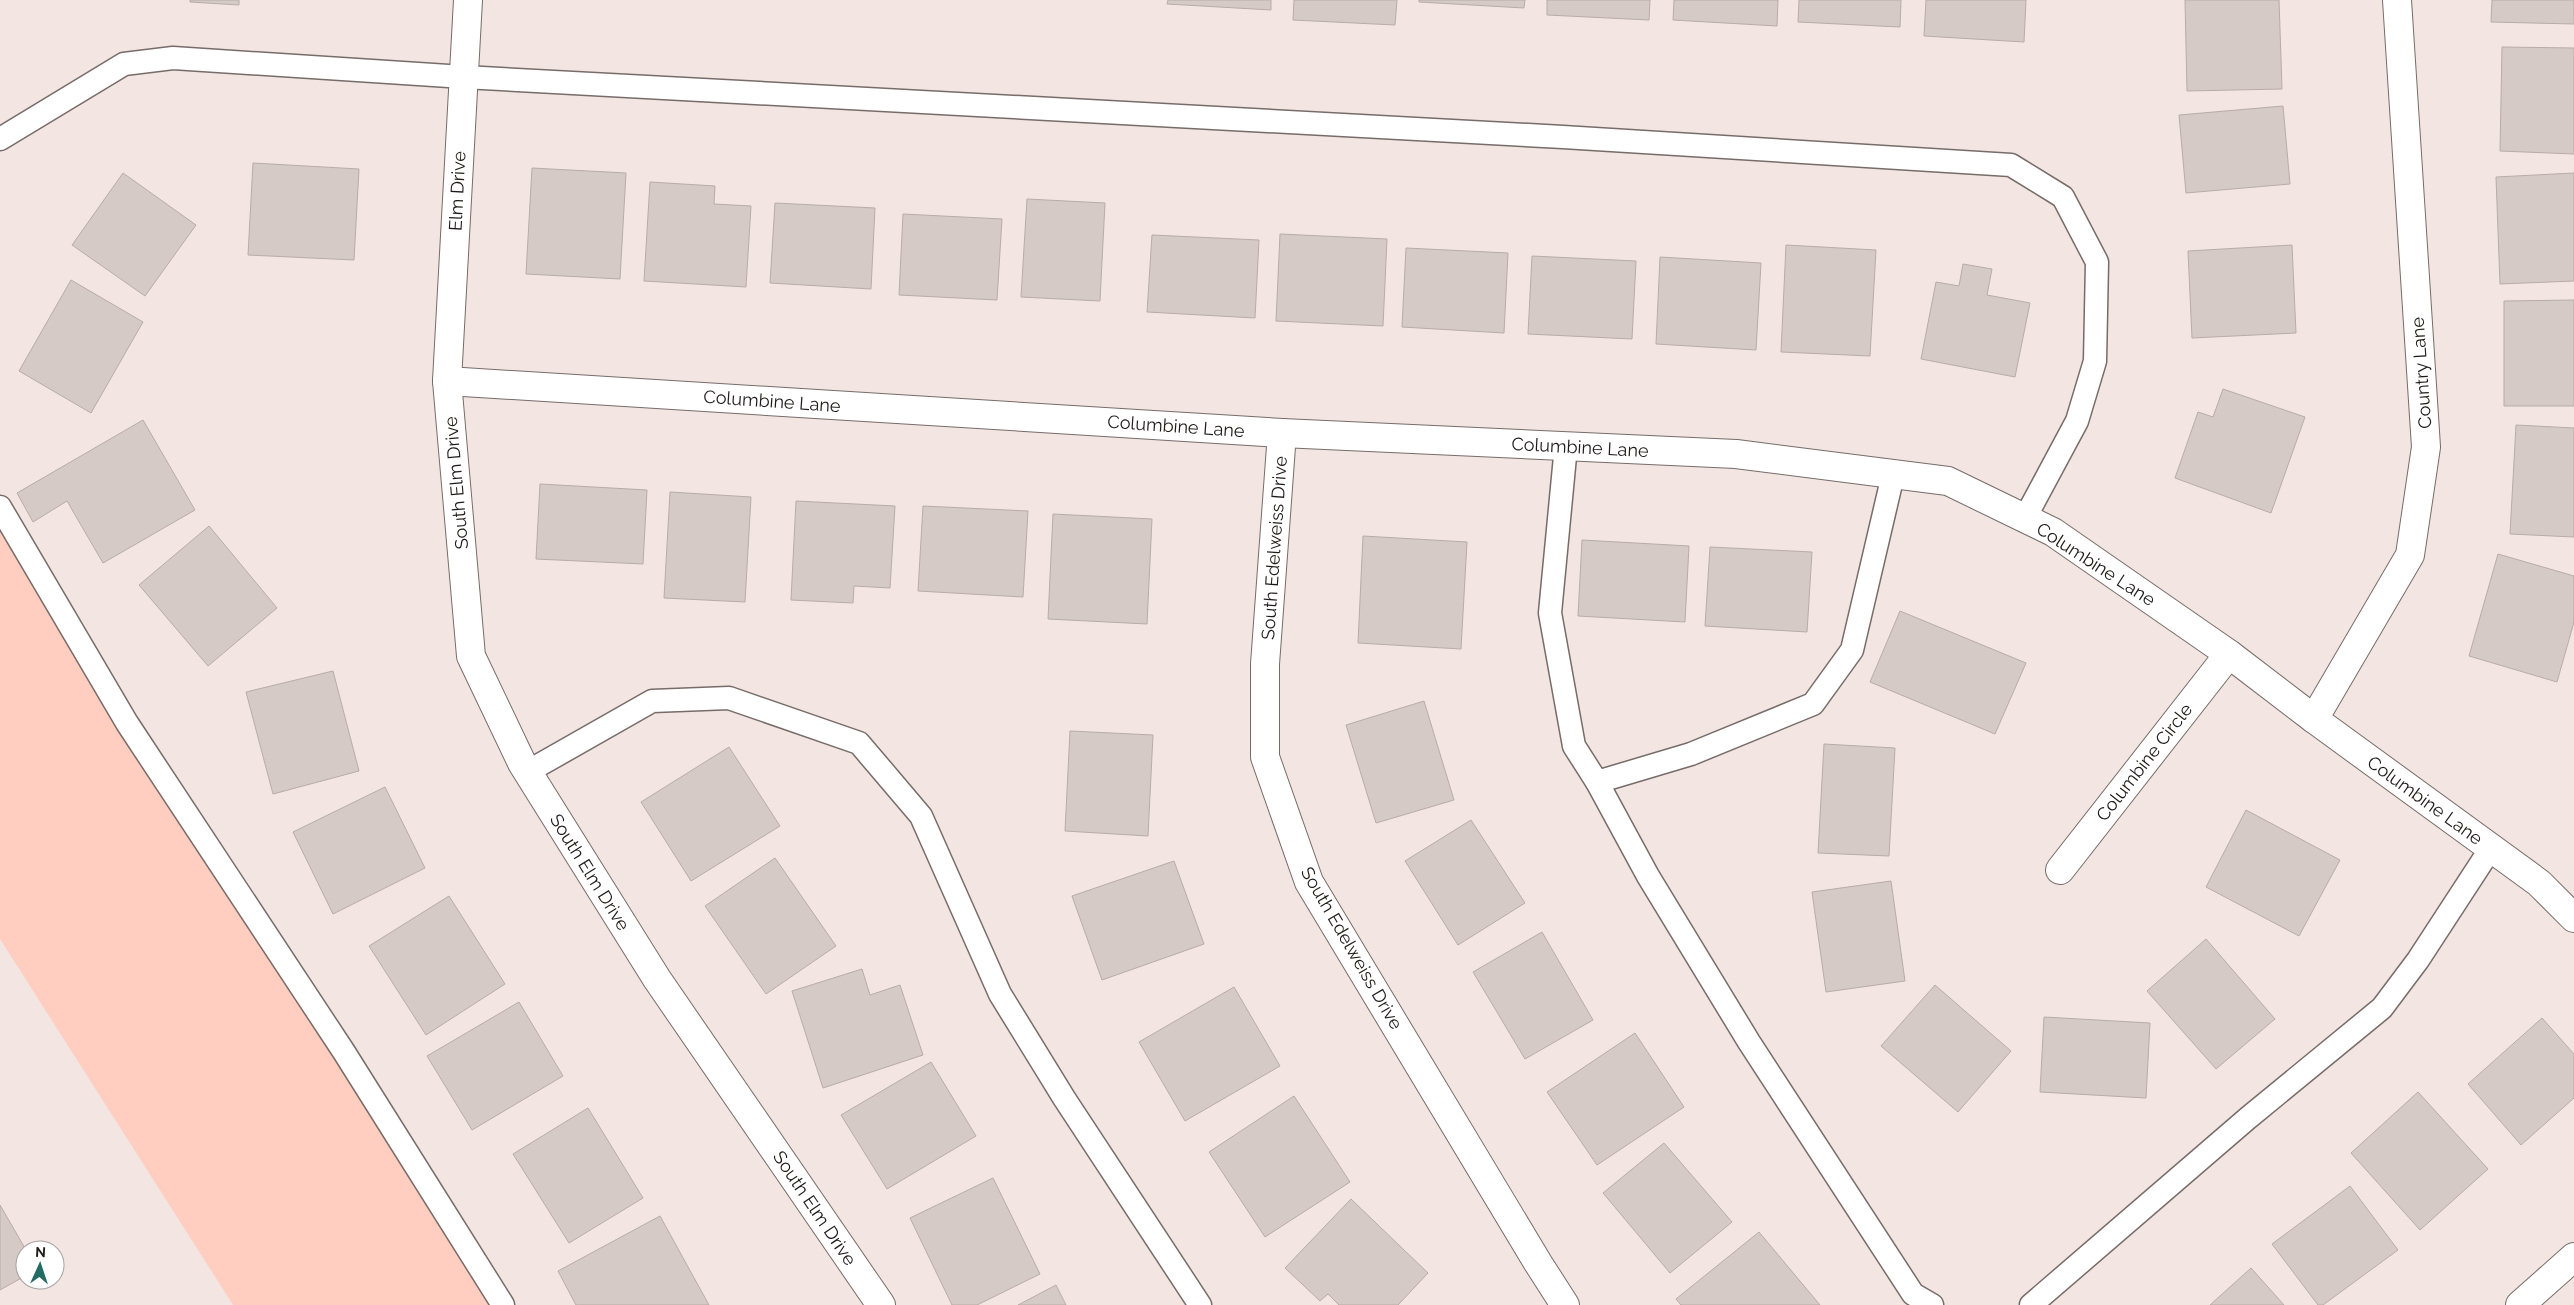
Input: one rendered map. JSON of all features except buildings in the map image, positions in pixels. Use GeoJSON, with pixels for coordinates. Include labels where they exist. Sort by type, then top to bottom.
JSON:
{"type":"FeatureCollection","features":[{"type":"Feature","properties":{"kind":"street","name":"Elm Drive"},"geometry":{"type":"LineString","coordinates":[[447,381],[468,0]]}},
{"type":"Feature","properties":{"kind":"street","name":"Country Lane"},"geometry":{"type":"LineString","coordinates":[[2314,719],[2410,555],[2426,448],[2397,0]]}},
{"type":"Feature","properties":{"kind":"street","name":"Columbine Lane"},"geometry":{"type":"LineString","coordinates":[[447,381],[1282,433],[1736,454],[1948,481],[2053,532],[2229,654],[2314,719],[2539,883],[2574,918]]}},
{"type":"Feature","properties":{"kind":"street","name":"South Elm Drive"},"geometry":{"type":"LineString","coordinates":[[447,381],[471,656],[527,772],[657,979],[881,1305]]}},
{"type":"Feature","properties":{"kind":"street","name":"South Edelweiss Drive"},"geometry":{"type":"LineString","coordinates":[[1282,433],[1266,664],[1264,757],[1309,882],[1565,1305]]}},
{"type":"Feature","properties":{"kind":"street","name":"Columbine Circle"},"geometry":{"type":"LineString","coordinates":[[2060,870],[2229,654]]}},
{"type":"Feature","properties":{"kind":"street"},"geometry":{"type":"LineString","coordinates":[[2520,1305],[2574,1257]]}},
{"type":"Feature","properties":{"kind":"lane"},"geometry":{"type":"LineString","coordinates":[[0,139],[124,64],[173,58],[464,77],[1563,137],[2011,165],[2063,197],[2097,262],[2095,361],[2077,421],[2025,518]]}},
{"type":"Feature","properties":{"kind":"lane"},"geometry":{"type":"LineString","coordinates":[[1566,446],[1550,613],[1574,746],[1597,782],[1648,876],[1754,1051],[1913,1294],[1932,1305]]}},
{"type":"Feature","properties":{"kind":"lane"},"geometry":{"type":"LineString","coordinates":[[1597,782],[1691,754],[1813,704],[1852,650],[1893,475]]}},
{"type":"Feature","properties":{"kind":"lane"},"geometry":{"type":"LineString","coordinates":[[0,507],[127,722],[344,1052],[503,1305]]}},
{"type":"Feature","properties":{"kind":"lane"},"geometry":{"type":"LineString","coordinates":[[527,772],[652,701],[729,698],[859,743],[921,816],[1000,994],[1064,1098],[1200,1305]]}},
{"type":"Feature","properties":{"kind":"lane"},"geometry":{"type":"LineString","coordinates":[[2031,1305],[2256,1112],[2382,1008],[2418,960],[2491,848]]}},
{"type":"Feature","properties":{"kind":"shaded area"},"geometry":{"type":"Polygon","coordinates":[[[0,513],[492,1305],[233,1305],[0,939],[0,513]]]}}]}
